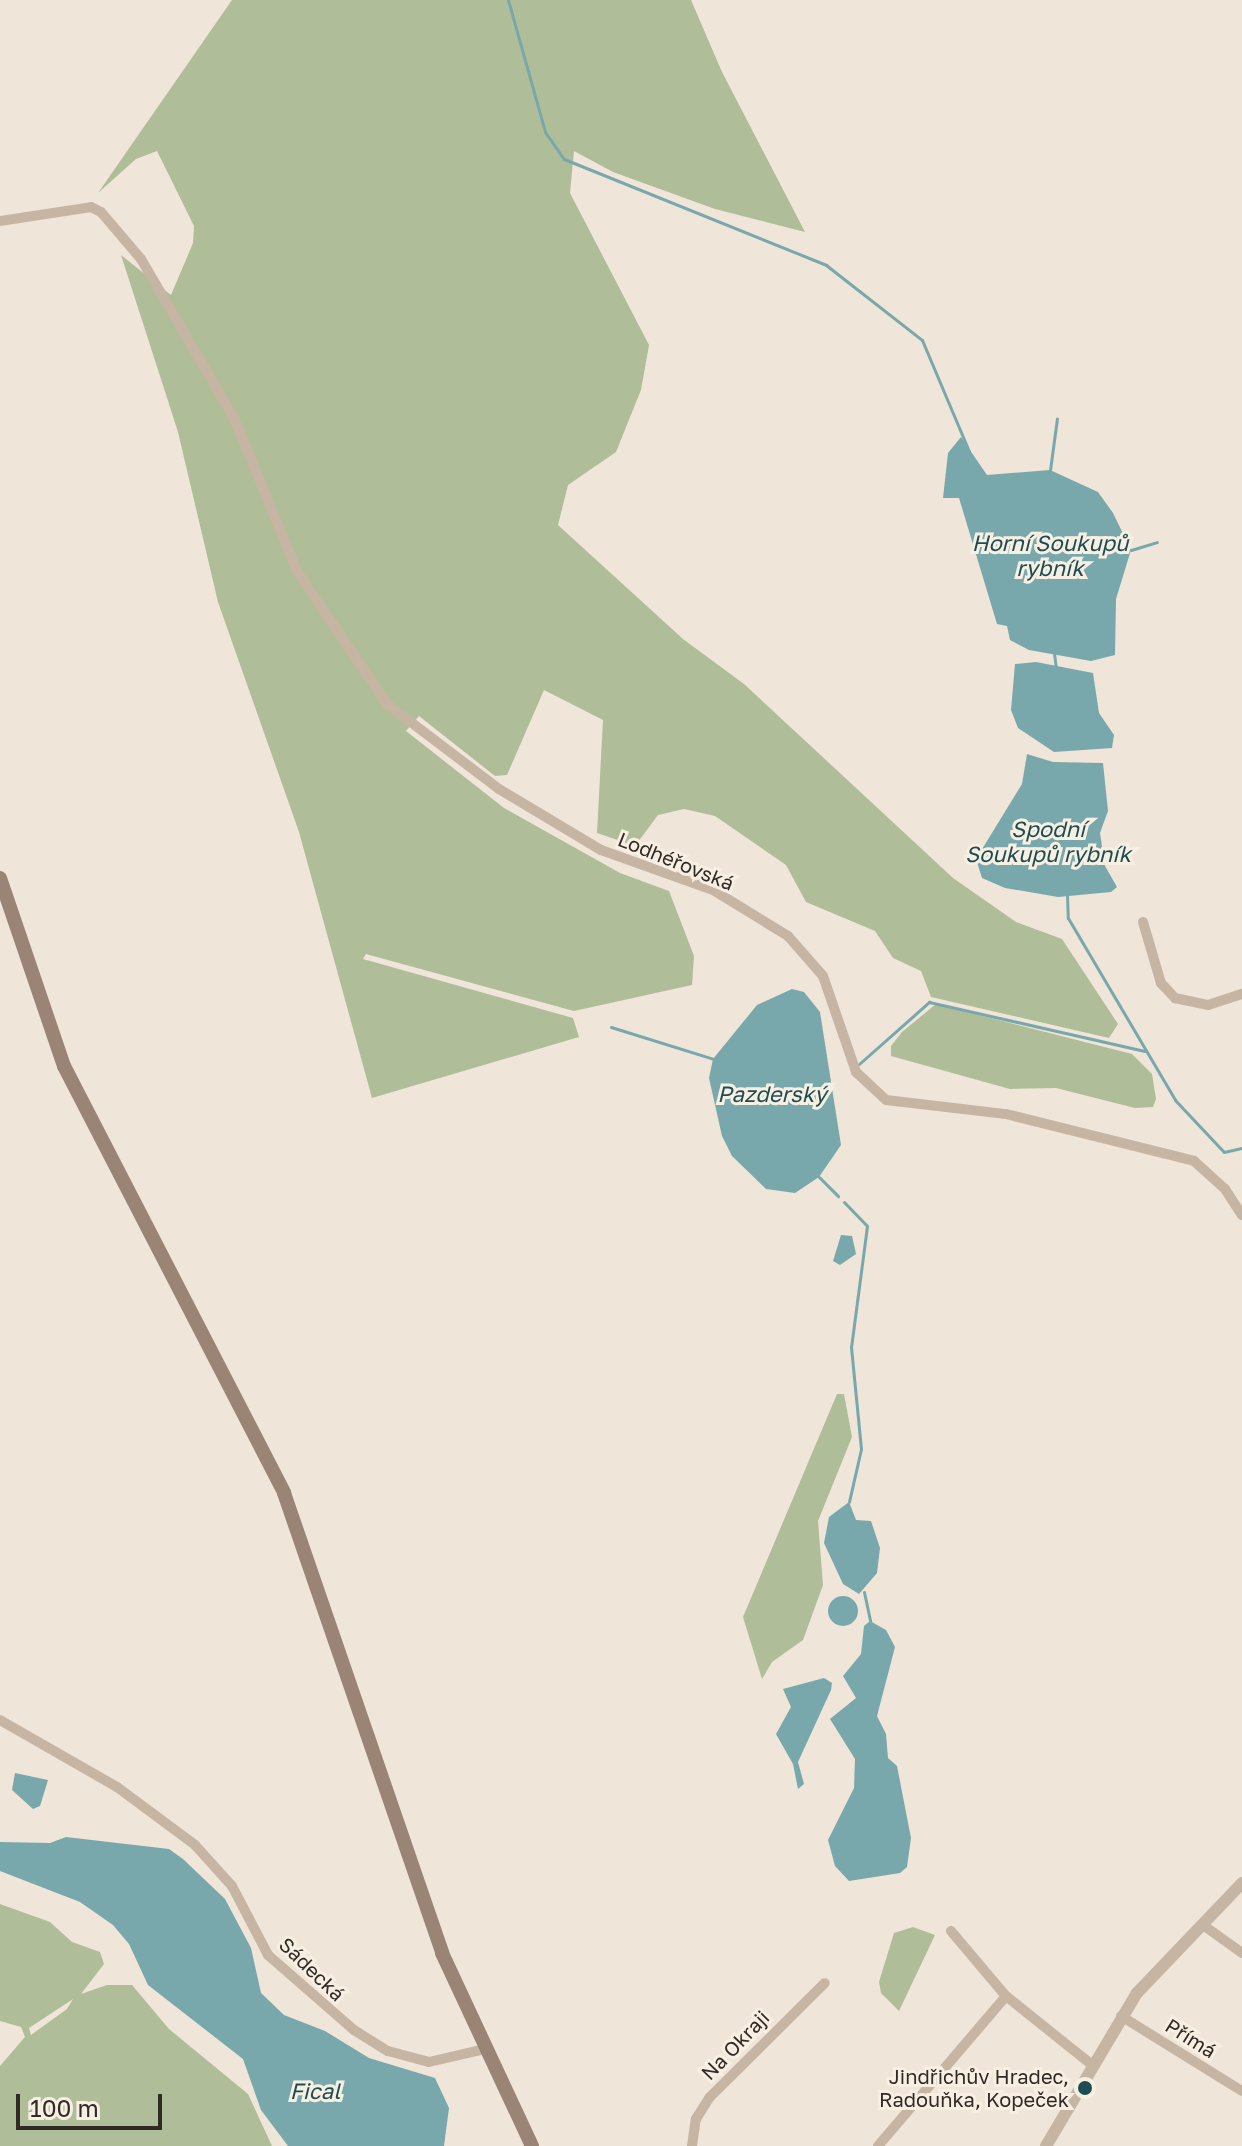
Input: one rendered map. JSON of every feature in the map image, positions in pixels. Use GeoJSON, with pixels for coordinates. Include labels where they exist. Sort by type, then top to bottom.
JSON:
{"type":"FeatureCollection","features":[{"type":"Feature","properties":{"kind":"main road"},"geometry":{"type":"LineString","coordinates":[[0,878],[64,1066],[284,1493],[442,1953],[532,2146]]}},
{"type":"Feature","properties":{"kind":"street","name":"Lodhéřovská"},"geometry":{"type":"LineString","coordinates":[[0,221],[91,207],[141,259],[234,418],[297,571],[387,704],[499,789],[601,850],[713,890],[788,936],[823,976],[856,1072],[886,1100],[1006,1114],[1194,1161],[1225,1189],[1242,1215]]}},
{"type":"Feature","properties":{"kind":"street"},"geometry":{"type":"LineString","coordinates":[[1143,922],[1161,983],[1175,998],[1208,1005],[1242,994]]}},
{"type":"Feature","properties":{"kind":"street","name":"Sádecká"},"geometry":{"type":"LineString","coordinates":[[0,1720],[117,1787],[195,1845],[232,1886],[268,1955],[354,2030],[388,2051],[429,2062],[485,2049]]}},
{"type":"Feature","properties":{"kind":"street"},"geometry":{"type":"LineString","coordinates":[[1046,2146],[1121,2016],[1242,1883]]}},
{"type":"Feature","properties":{"kind":"street"},"geometry":{"type":"LineString","coordinates":[[1203,1925],[1242,1953]]}},
{"type":"Feature","properties":{"kind":"street"},"geometry":{"type":"LineString","coordinates":[[951,1931],[1006,1996],[1092,2065]]}},
{"type":"Feature","properties":{"kind":"street","name":"Na Okraji"},"geometry":{"type":"LineString","coordinates":[[692,2146],[696,2119],[709,2098],[825,1983]]}},
{"type":"Feature","properties":{"kind":"street"},"geometry":{"type":"LineString","coordinates":[[878,2146],[1006,1996]]}},
{"type":"Feature","properties":{"kind":"street","name":"Přímá"},"geometry":{"type":"LineString","coordinates":[[1121,2016],[1242,2091]]}},
{"type":"Feature","properties":{"kind":"green space"},"geometry":{"type":"Polygon","coordinates":[[[232,0],[691,0],[722,72],[805,232],[715,209],[613,172],[574,151],[570,193],[649,345],[641,390],[616,452],[568,485],[558,525],[683,639],[744,684],[953,878],[1016,922],[1062,939],[1118,1024],[1109,1038],[931,997],[921,971],[893,958],[875,931],[806,902],[786,865],[715,816],[684,809],[658,815],[635,846],[597,833],[603,720],[544,690],[507,775],[495,776],[419,716],[406,731],[504,808],[620,873],[669,891],[694,956],[692,985],[574,1011],[366,954],[363,959],[573,1018],[579,1037],[372,1098],[299,832],[218,602],[178,432],[121,255],[171,295],[193,243],[194,226],[157,151],[136,159],[98,193],[232,0]]]}},
{"type":"Feature","properties":{"kind":"green space"},"geometry":{"type":"Polygon","coordinates":[[[936,1004],[1132,1054],[1152,1074],[1156,1099],[1153,1107],[1135,1108],[1056,1088],[1010,1089],[891,1056],[891,1046],[902,1032],[936,1004]]]}},
{"type":"Feature","properties":{"kind":"green space"},"geometry":{"type":"Polygon","coordinates":[[[837,1394],[844,1394],[852,1437],[818,1521],[823,1585],[803,1640],[772,1662],[762,1679],[743,1617],[837,1394]]]}},
{"type":"Feature","properties":{"kind":"green space"},"geometry":{"type":"Polygon","coordinates":[[[0,1904],[50,1922],[72,1942],[100,1952],[104,1964],[81,1994],[107,1985],[132,1985],[169,2029],[248,2094],[272,2146],[0,2146],[0,2066],[25,2037],[21,2027],[0,2021],[0,1904]],[[73,1999],[29,2028],[31,2035],[67,2009],[73,1999]]]}},
{"type":"Feature","properties":{"kind":"green space"},"geometry":{"type":"Polygon","coordinates":[[[913,1927],[935,1935],[899,2011],[881,1993],[879,1982],[894,1933],[913,1927]]]}},
{"type":"Feature","properties":{"kind":"water","name":"Horní Soukupů rybník"},"geometry":{"type":"Polygon","coordinates":[[[961,437],[987,475],[1050,470],[1098,492],[1113,513],[1131,550],[1116,599],[1115,655],[1091,661],[1029,650],[1010,640],[1007,626],[997,624],[959,498],[943,498],[948,453],[961,437]]]}},
{"type":"Feature","properties":{"kind":"water"},"geometry":{"type":"Polygon","coordinates":[[[1036,662],[1093,673],[1099,713],[1114,735],[1112,748],[1054,752],[1018,728],[1011,710],[1015,664],[1036,662]]]}},
{"type":"Feature","properties":{"kind":"water","name":"Spodní Soukupů rybník"},"geometry":{"type":"Polygon","coordinates":[[[1027,754],[1053,762],[1103,763],[1108,811],[1100,833],[1105,866],[1117,887],[1111,892],[1058,897],[1005,888],[982,878],[976,859],[1022,784],[1027,754]]]}},
{"type":"Feature","properties":{"kind":"water","name":"Pazderský"},"geometry":{"type":"Polygon","coordinates":[[[792,989],[804,992],[820,1012],[841,1145],[819,1177],[795,1193],[766,1189],[732,1156],[722,1136],[709,1078],[713,1059],[757,1005],[792,989]]]}},
{"type":"Feature","properties":{"kind":"water"},"geometry":{"type":"Polygon","coordinates":[[[841,1235],[852,1236],[856,1254],[840,1265],[833,1261],[841,1235]]]}},
{"type":"Feature","properties":{"kind":"water"},"geometry":{"type":"Polygon","coordinates":[[[849,1502],[856,1520],[871,1521],[880,1548],[877,1573],[859,1594],[843,1584],[824,1543],[829,1517],[849,1502]]]}},
{"type":"Feature","properties":{"kind":"water"},"geometry":{"type":"Polygon","coordinates":[[[843,1596],[854,1600],[858,1611],[854,1622],[843,1626],[832,1622],[828,1611],[832,1600],[843,1596]]]}},
{"type":"Feature","properties":{"kind":"water"},"geometry":{"type":"Polygon","coordinates":[[[870,1621],[886,1630],[895,1647],[877,1716],[886,1734],[888,1758],[897,1766],[911,1838],[907,1867],[900,1873],[849,1881],[835,1866],[828,1840],[854,1788],[855,1759],[830,1719],[856,1698],[843,1676],[861,1654],[864,1626],[870,1621]]]}},
{"type":"Feature","properties":{"kind":"water"},"geometry":{"type":"Polygon","coordinates":[[[824,1678],[832,1683],[831,1690],[798,1762],[804,1784],[798,1789],[793,1764],[776,1734],[791,1707],[783,1689],[824,1678]]]}},
{"type":"Feature","properties":{"kind":"water"},"geometry":{"type":"Polygon","coordinates":[[[15,1773],[48,1780],[40,1806],[33,1809],[12,1790],[15,1773]]]}},
{"type":"Feature","properties":{"kind":"water","name":"Fical"},"geometry":{"type":"Polygon","coordinates":[[[66,1837],[169,1849],[183,1859],[225,1899],[251,1948],[261,1993],[284,2015],[325,2031],[369,2058],[435,2078],[449,2108],[444,2146],[288,2146],[261,2110],[243,2059],[148,1985],[129,1944],[113,1925],[80,1902],[0,1871],[0,1842],[50,1843],[66,1837]]]}},
{"type":"Feature","properties":{"kind":"waterway"},"geometry":{"type":"LineString","coordinates":[[508,0],[545,132],[564,159],[826,265],[922,340],[969,451]]}},
{"type":"Feature","properties":{"kind":"waterway"},"geometry":{"type":"LineString","coordinates":[[1050,470],[1057,418]]}},
{"type":"Feature","properties":{"kind":"waterway"},"geometry":{"type":"LineString","coordinates":[[1131,550],[1157,542]]}},
{"type":"Feature","properties":{"kind":"waterway"},"geometry":{"type":"LineString","coordinates":[[1054,653],[1056,669]]}},
{"type":"Feature","properties":{"kind":"waterway"},"geometry":{"type":"LineString","coordinates":[[1067,895],[1068,918],[1175,1100],[1224,1152],[1242,1148]]}},
{"type":"Feature","properties":{"kind":"waterway"},"geometry":{"type":"LineString","coordinates":[[859,1064],[929,1002],[1145,1051]]}},
{"type":"Feature","properties":{"kind":"waterway"},"geometry":{"type":"LineString","coordinates":[[611,1027],[714,1059]]}},
{"type":"Feature","properties":{"kind":"waterway"},"geometry":{"type":"LineString","coordinates":[[819,1177],[838,1196]]}},
{"type":"Feature","properties":{"kind":"waterway"},"geometry":{"type":"LineString","coordinates":[[844,1202],[867,1226],[851,1347],[861,1449],[849,1502]]}},
{"type":"Feature","properties":{"kind":"waterway"},"geometry":{"type":"LineString","coordinates":[[864,1592],[870,1621]]}},
{"type":"Feature","properties":{"kind":"place","name":"Jindřichův Hradec, Radouňka, Kopeček"},"geometry":{"type":"Point","coordinates":[1085,2088]}}]}
